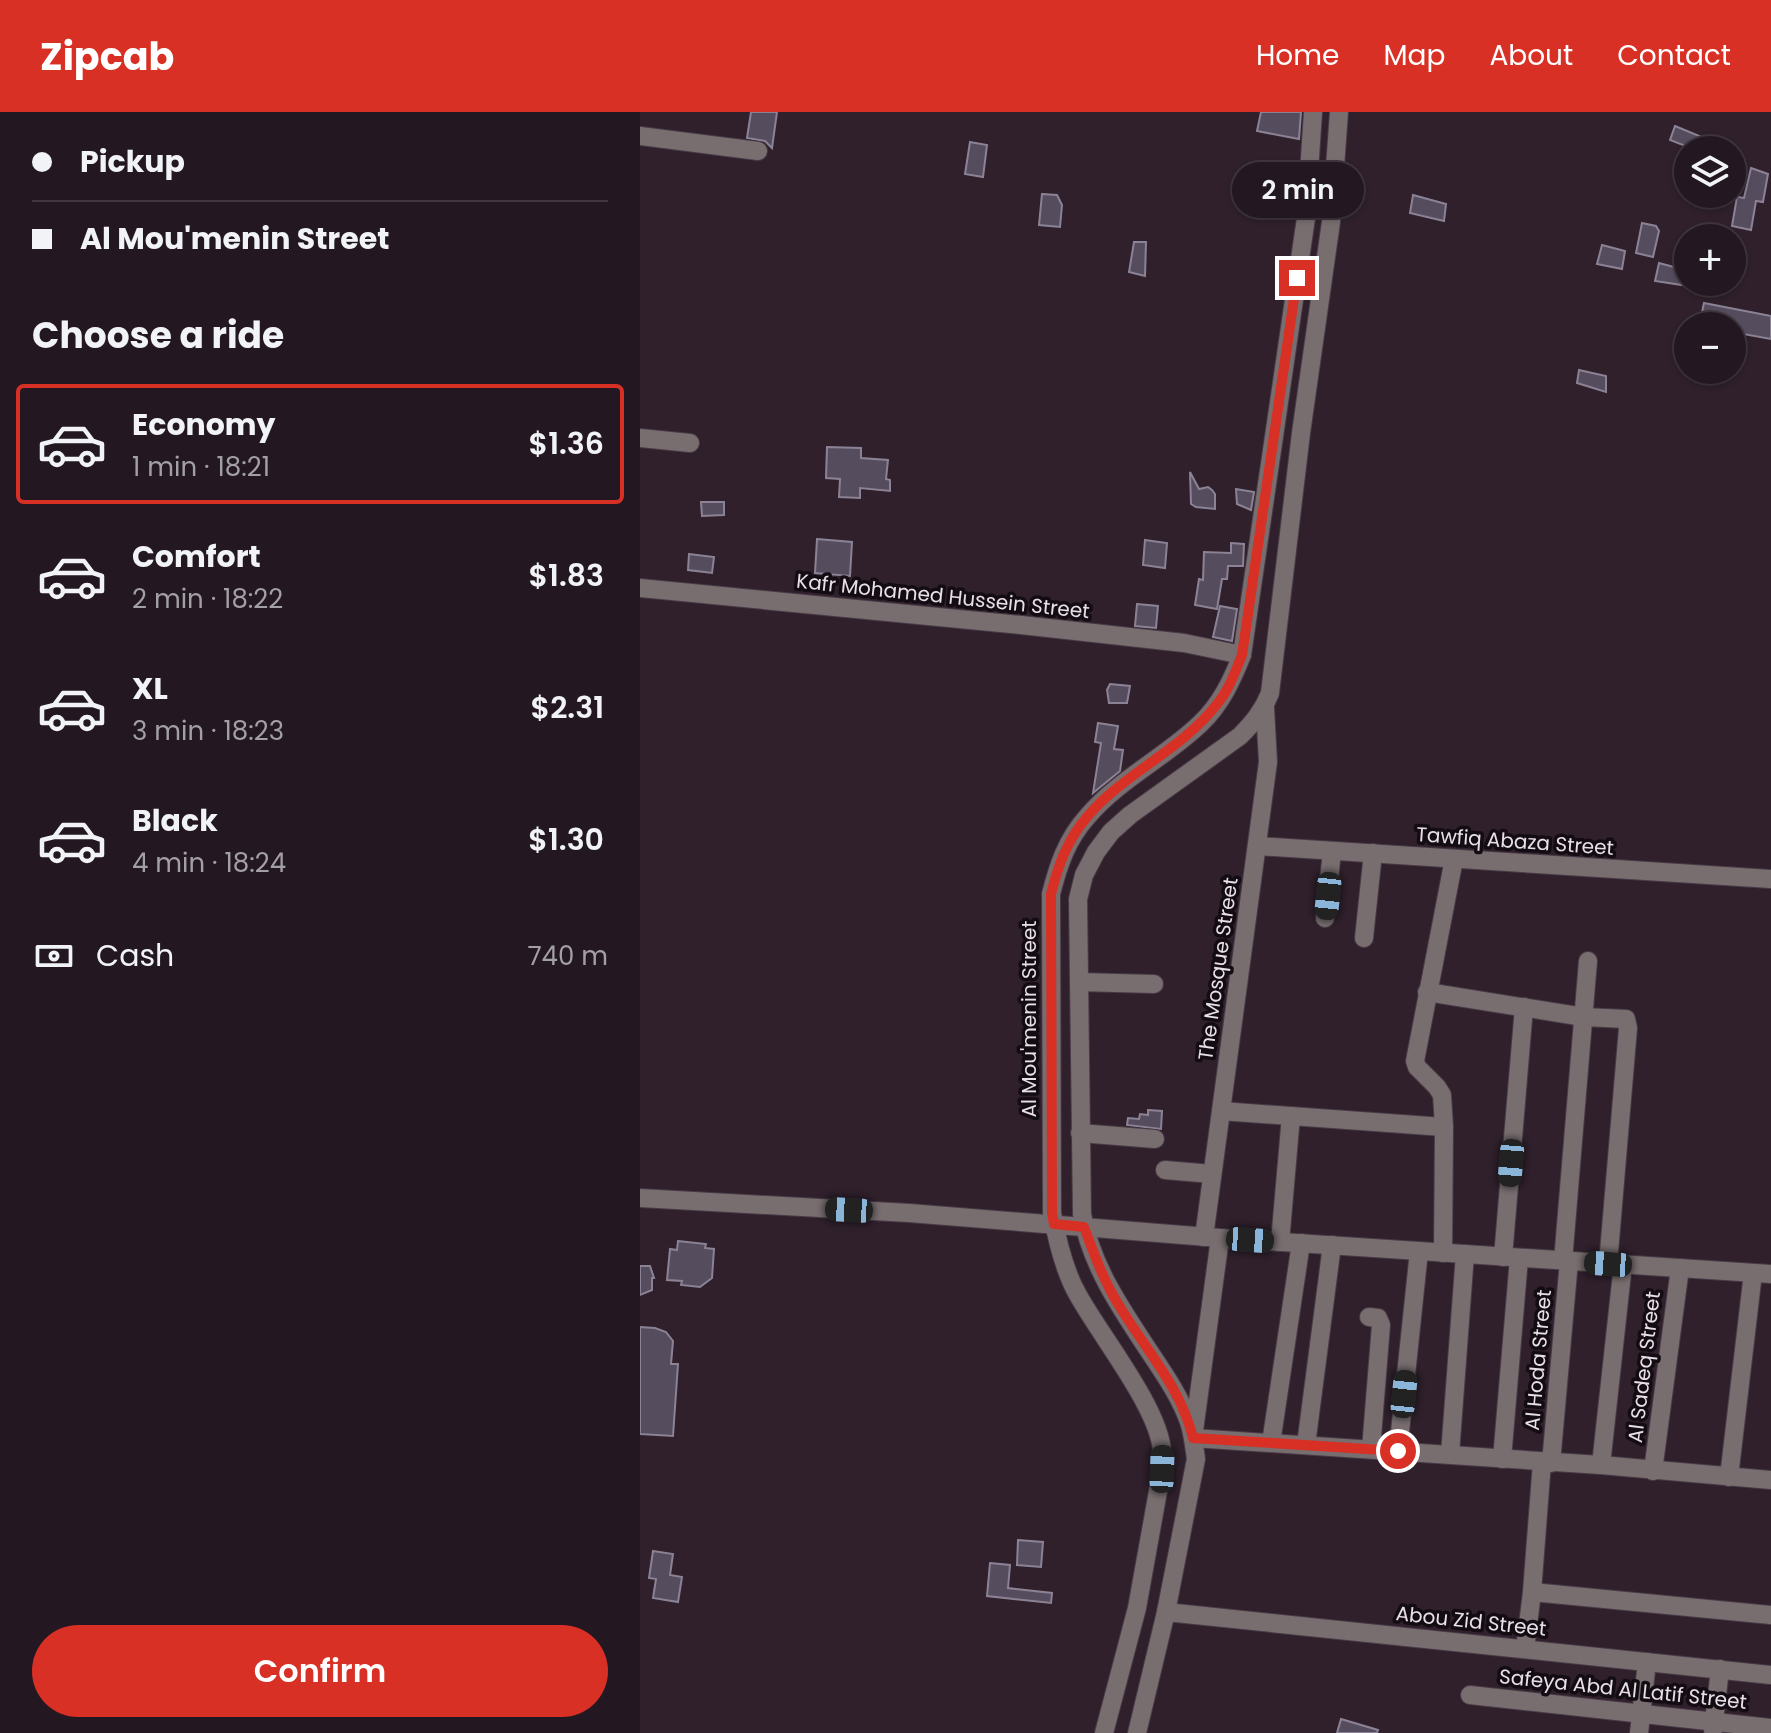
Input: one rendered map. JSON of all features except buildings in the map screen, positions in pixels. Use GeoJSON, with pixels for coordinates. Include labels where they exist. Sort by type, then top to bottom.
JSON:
{"type":"FeatureCollection","features":[{"type":"Feature","properties":{"kind":"street","name":"Al Mou'menin Street"},"geometry":{"type":"LineString","coordinates":[[1104,1733],[1137,1608],[1162,1469],[1162,1449],[1156,1426],[1144,1401],[1076,1291],[1054,1224],[1051,894],[1058,866],[1070,840],[1087,816],[1202,723],[1219,702],[1242,655],[1306,218],[1313,112]]}},
{"type":"Feature","properties":{"kind":"street"},"geometry":{"type":"LineString","coordinates":[[1137,1733],[1166,1612],[1196,1459],[1182,1405],[1119,1306],[1084,1227],[1078,899],[1084,875],[1111,832],[1240,736],[1265,708],[1270,693],[1301,433],[1331,222],[1339,112]]}},
{"type":"Feature","properties":{"kind":"street"},"geometry":{"type":"LineString","coordinates":[[640,136],[758,151]]}},
{"type":"Feature","properties":{"kind":"street"},"geometry":{"type":"LineString","coordinates":[[1306,218],[1331,222]]}},
{"type":"Feature","properties":{"kind":"street"},"geometry":{"type":"LineString","coordinates":[[640,438],[690,443]]}},
{"type":"Feature","properties":{"kind":"street","name":"Kafr Mohamed Hussein Street"},"geometry":{"type":"LineString","coordinates":[[640,588],[1184,643],[1242,655]]}},
{"type":"Feature","properties":{"kind":"street","name":"The Mosque Street"},"geometry":{"type":"LineString","coordinates":[[1193,1438],[1212,1237],[1212,1174],[1268,762],[1265,708]]}},
{"type":"Feature","properties":{"kind":"street","name":"Tawfiq Abaza Street"},"geometry":{"type":"LineString","coordinates":[[1257,846],[1771,879]]}},
{"type":"Feature","properties":{"kind":"street"},"geometry":{"type":"LineString","coordinates":[[1325,918],[1332,851]]}},
{"type":"Feature","properties":{"kind":"street"},"geometry":{"type":"LineString","coordinates":[[1364,938],[1373,853]]}},
{"type":"Feature","properties":{"kind":"street"},"geometry":{"type":"LineString","coordinates":[[1443,1253],[1442,1095],[1415,1064],[1454,859]]}},
{"type":"Feature","properties":{"kind":"street","name":"Al Hoda Street"},"geometry":{"type":"LineString","coordinates":[[1525,1649],[1566,1261],[1588,961]]}},
{"type":"Feature","properties":{"kind":"street"},"geometry":{"type":"LineString","coordinates":[[1079,982],[1154,984]]}},
{"type":"Feature","properties":{"kind":"street"},"geometry":{"type":"LineString","coordinates":[[1427,992],[1584,1017],[1623,1018],[1627,1023],[1616,1264],[1601,1465]]}},
{"type":"Feature","properties":{"kind":"street"},"geometry":{"type":"LineString","coordinates":[[1502,1459],[1524,1007]]}},
{"type":"Feature","properties":{"kind":"street"},"geometry":{"type":"LineString","coordinates":[[1221,1111],[1444,1127]]}},
{"type":"Feature","properties":{"kind":"street"},"geometry":{"type":"LineString","coordinates":[[1280,1242],[1291,1116]]}},
{"type":"Feature","properties":{"kind":"street"},"geometry":{"type":"LineString","coordinates":[[1080,1133],[1155,1139]]}},
{"type":"Feature","properties":{"kind":"street"},"geometry":{"type":"LineString","coordinates":[[1165,1170],[1212,1174]]}},
{"type":"Feature","properties":{"kind":"street"},"geometry":{"type":"LineString","coordinates":[[640,1198],[909,1213],[1280,1242],[1762,1274],[1729,1477]]}},
{"type":"Feature","properties":{"kind":"street"},"geometry":{"type":"LineString","coordinates":[[1271,1443],[1301,1243]]}},
{"type":"Feature","properties":{"kind":"street"},"geometry":{"type":"LineString","coordinates":[[1306,1445],[1332,1245]]}},
{"type":"Feature","properties":{"kind":"street"},"geometry":{"type":"LineString","coordinates":[[1398,1451],[1419,1251]]}},
{"type":"Feature","properties":{"kind":"street"},"geometry":{"type":"LineString","coordinates":[[1450,1454],[1465,1254]]}},
{"type":"Feature","properties":{"kind":"street","name":"Al Sadeq Street"},"geometry":{"type":"LineString","coordinates":[[1653,1471],[1680,1268]]}},
{"type":"Feature","properties":{"kind":"street"},"geometry":{"type":"LineString","coordinates":[[1369,1317],[1378,1318],[1381,1325],[1371,1449]]}},
{"type":"Feature","properties":{"kind":"street"},"geometry":{"type":"LineString","coordinates":[[1193,1438],[1450,1454],[1771,1480]]}},
{"type":"Feature","properties":{"kind":"street"},"geometry":{"type":"LineString","coordinates":[[1532,1592],[1771,1615]]}},
{"type":"Feature","properties":{"kind":"street","name":"Abou Zid Street"},"geometry":{"type":"LineString","coordinates":[[1166,1612],[1771,1675]]}},
{"type":"Feature","properties":{"kind":"street"},"geometry":{"type":"LineString","coordinates":[[1639,1733],[1647,1662]]}},
{"type":"Feature","properties":{"kind":"street"},"geometry":{"type":"LineString","coordinates":[[1713,1727],[1720,1669]]}},
{"type":"Feature","properties":{"kind":"street","name":"Safeya Abd Al Latif Street"},"geometry":{"type":"LineString","coordinates":[[1470,1695],[1642,1713],[1713,1727],[1771,1728]]}},
{"type":"Feature","properties":{"kind":"route"},"geometry":{"type":"LineString","coordinates":[[1297,278],[1242,655],[1219,702],[1202,723],[1087,816],[1070,840],[1058,866],[1051,894],[1052,1213],[1054,1224],[1084,1227],[1104,1278],[1170,1383],[1190,1423],[1193,1438],[1398,1451]]}}]}
